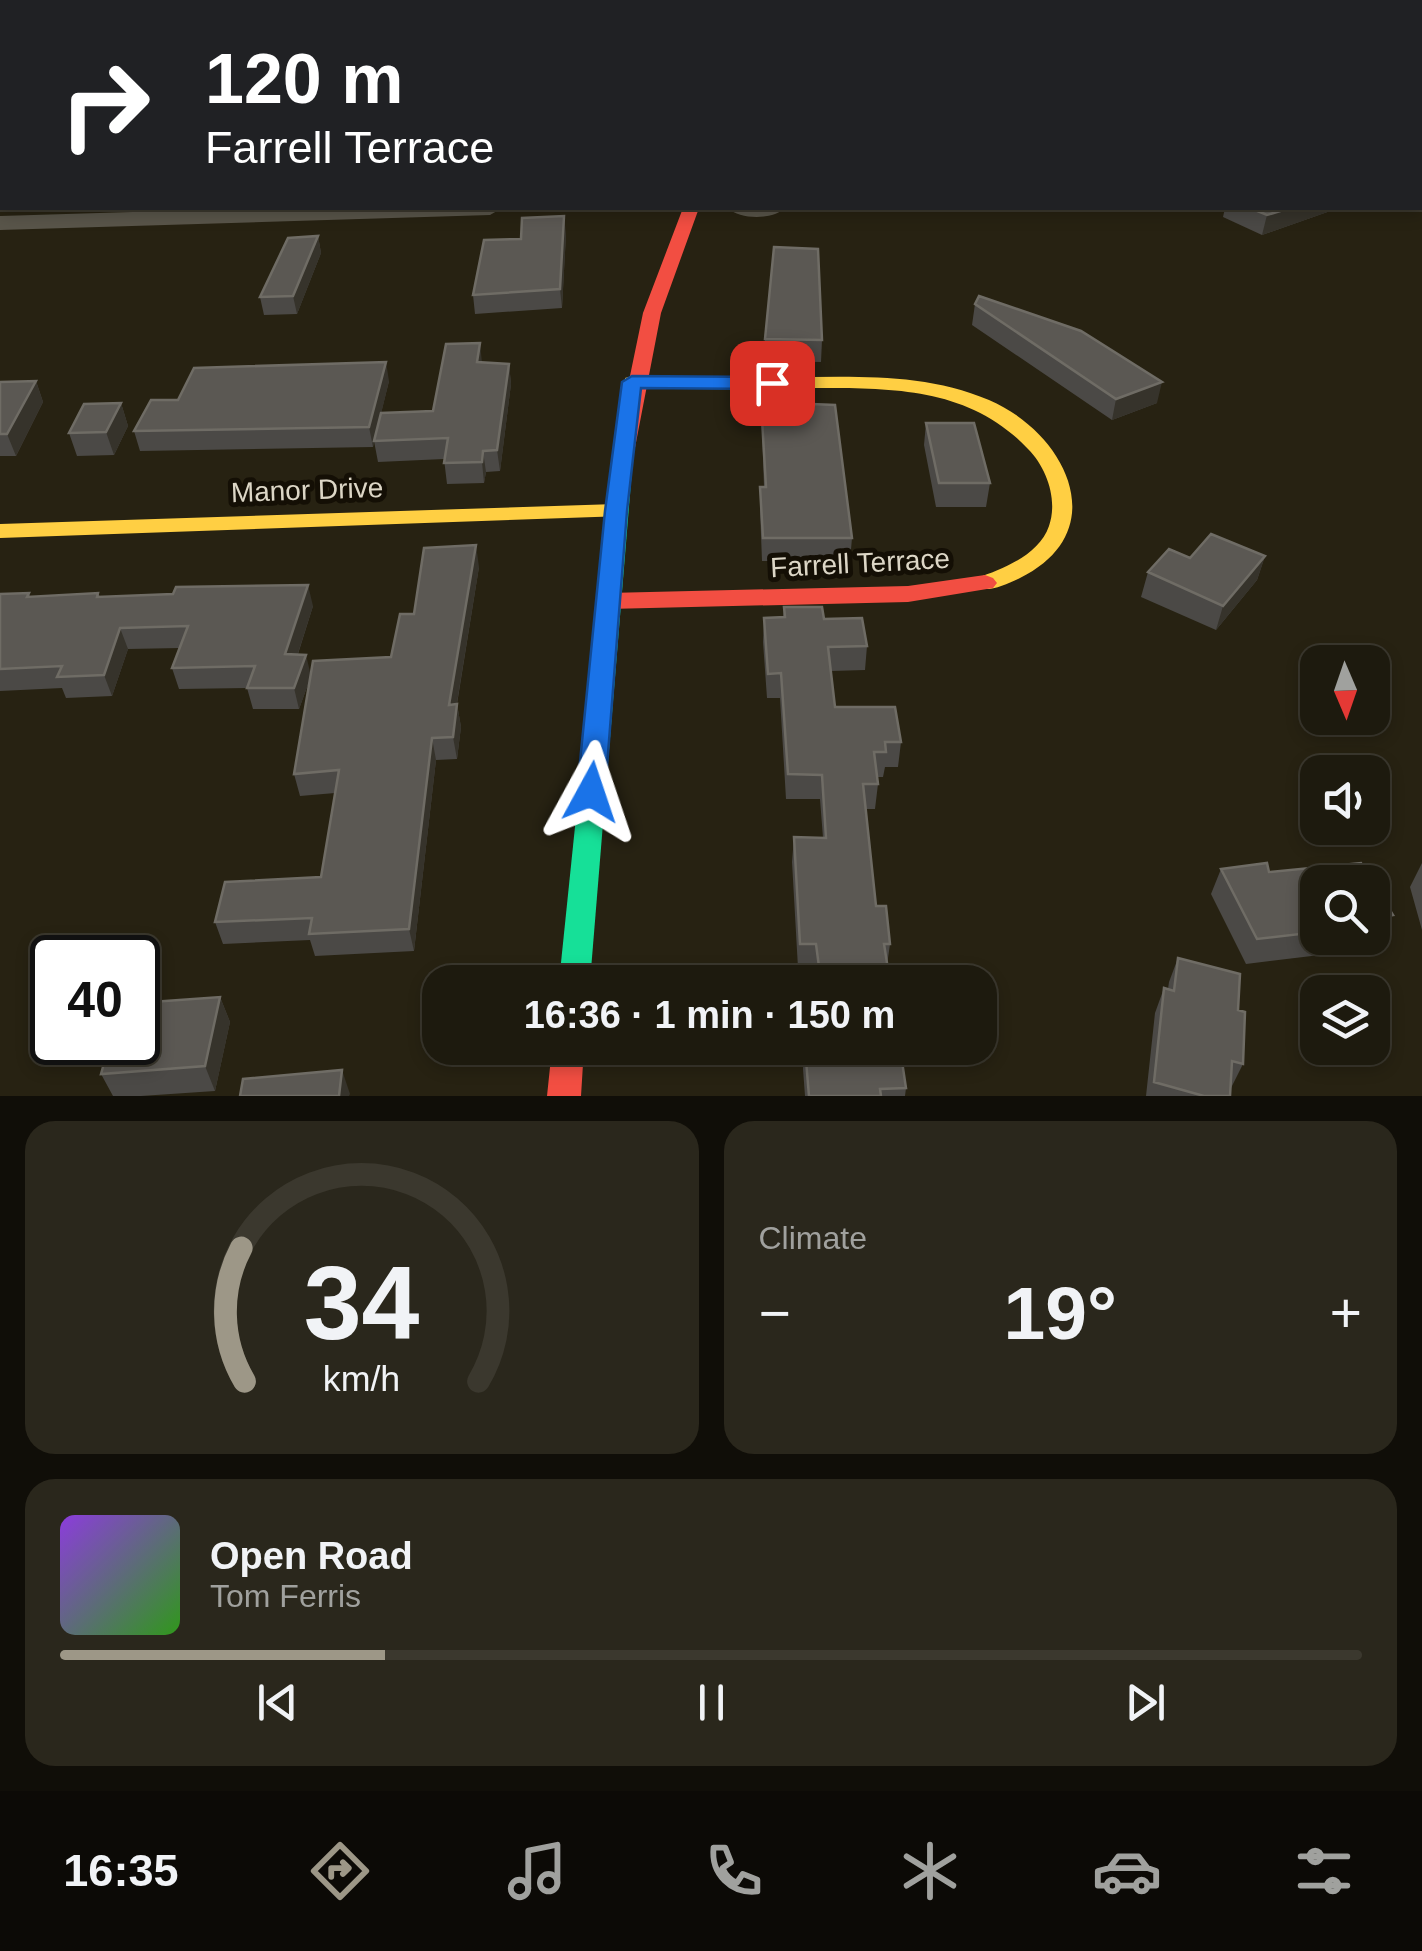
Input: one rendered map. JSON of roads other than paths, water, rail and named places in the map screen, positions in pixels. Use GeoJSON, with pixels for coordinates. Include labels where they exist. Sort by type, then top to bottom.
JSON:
{"type":"FeatureCollection","features":[{"type":"Feature","properties":{"kind":"street"},"geometry":{"type":"LineString","coordinates":[[0,223],[425,210]]}},
{"type":"Feature","properties":{"kind":"street"},"geometry":{"type":"LineString","coordinates":[[576,965],[616,511],[632,382],[652,301],[690,210]]}},
{"type":"Feature","properties":{"kind":"street","name":"Farrell Terrace"},"geometry":{"type":"LineString","coordinates":[[608,602],[962,589],[1022,568],[1041,553],[1061,521],[1064,502],[1058,472],[1041,444],[998,412],[946,391],[877,383],[632,382]]}},
{"type":"Feature","properties":{"kind":"street","name":"Manor Drive"},"geometry":{"type":"LineString","coordinates":[[0,531],[616,511]]}},
{"type":"Feature","properties":{"kind":"street"},"geometry":{"type":"LineString","coordinates":[[564,1096],[567,1065]]}}]}
